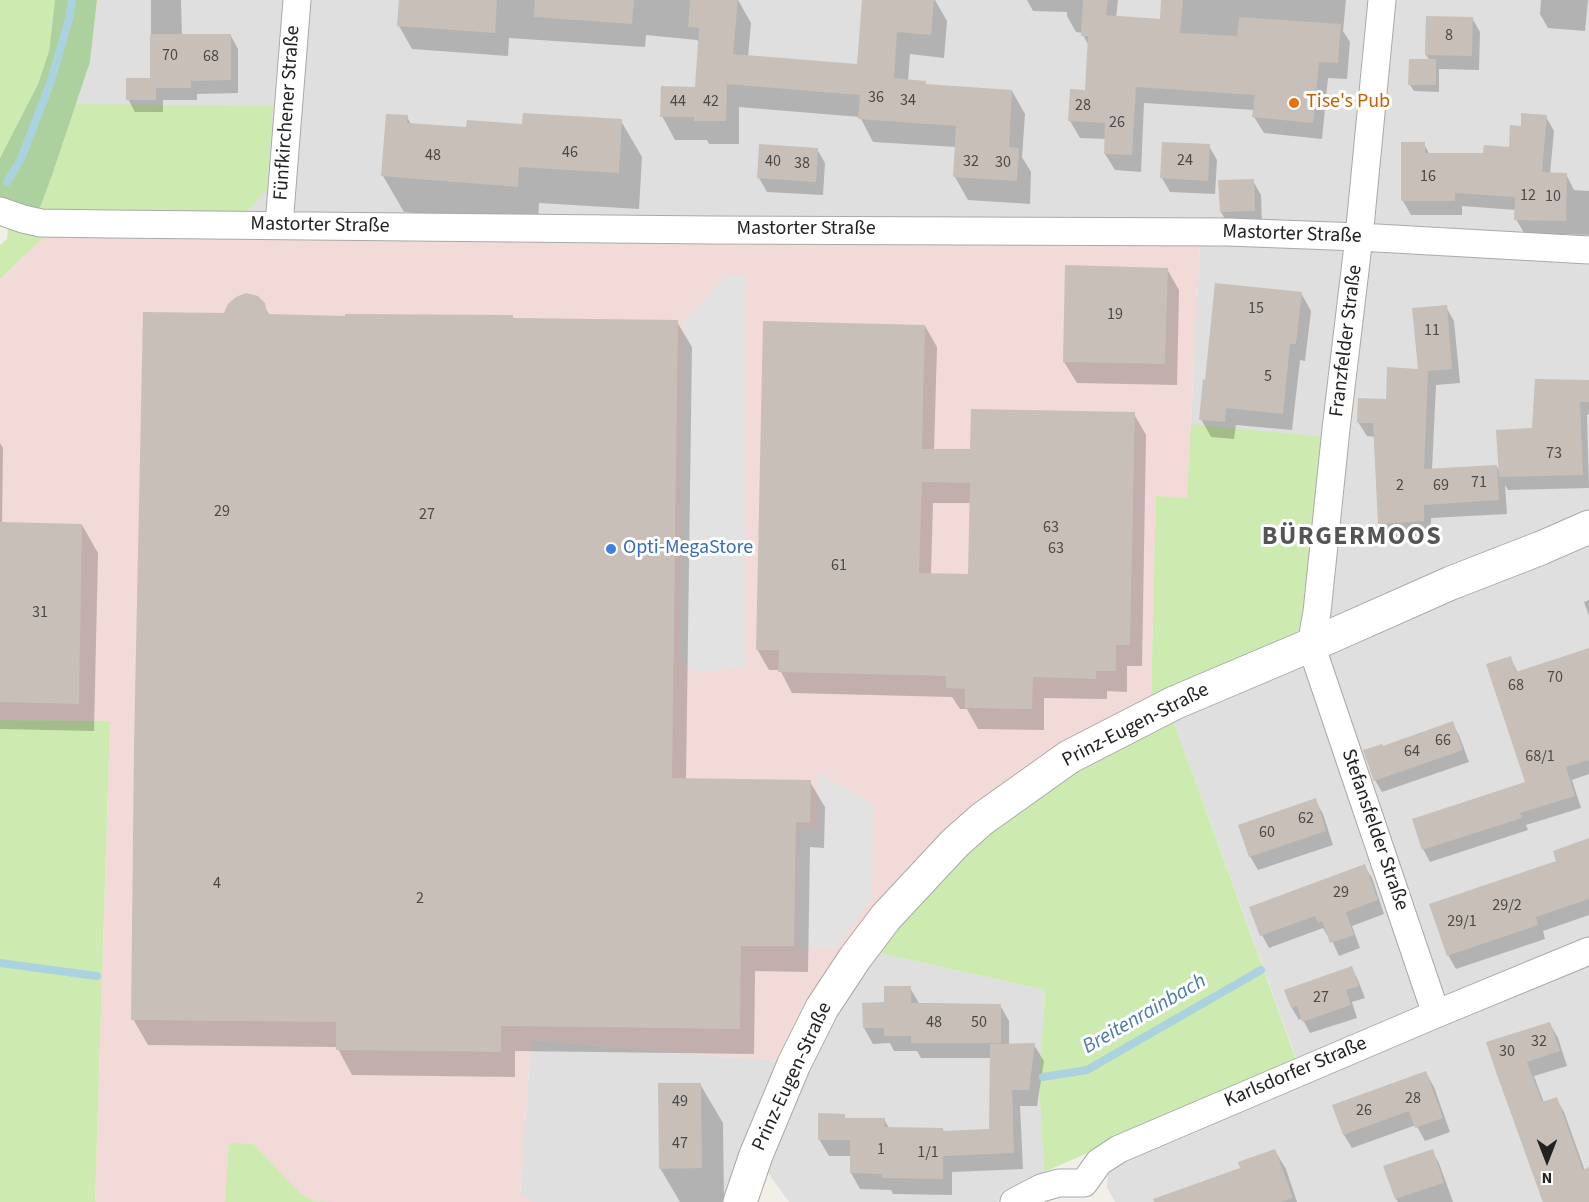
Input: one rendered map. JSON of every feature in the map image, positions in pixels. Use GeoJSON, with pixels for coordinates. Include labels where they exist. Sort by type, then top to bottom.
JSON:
{"type":"FeatureCollection","features":[{"type":"Feature","properties":{"kind":"street","name":"Fünfkirchener Straße"},"geometry":{"type":"LineString","coordinates":[[279,225],[297,0]]}},
{"type":"Feature","properties":{"kind":"street","name":"Franzfelder Straße"},"geometry":{"type":"LineString","coordinates":[[1311,645],[1317,612],[1359,237],[1382,0]]}},
{"type":"Feature","properties":{"kind":"street","name":"Mastorter Straße"},"geometry":{"type":"LineString","coordinates":[[13,215],[41,223],[111,224],[643,230],[1228,232],[1589,250]]}},
{"type":"Feature","properties":{"kind":"street","name":"Prinz-Eugen-Straße"},"geometry":{"type":"LineString","coordinates":[[740,1202],[756,1155],[790,1074],[822,1008],[855,958],[886,918],[955,843],[989,814],[1069,757],[1174,704],[1451,583],[1541,548],[1589,526]]}},
{"type":"Feature","properties":{"kind":"street","name":"Stefansfelder Straße"},"geometry":{"type":"LineString","coordinates":[[1311,645],[1436,1014]]}},
{"type":"Feature","properties":{"kind":"street","name":"Karlsdorfer Straße"},"geometry":{"type":"LineString","coordinates":[[1014,1202],[1041,1188],[1059,1183],[1091,1192],[1099,1162],[1119,1149],[1589,951]]}},
{"type":"Feature","properties":{"kind":"shaded area"},"geometry":{"type":"Polygon","coordinates":[[[97,0],[1589,0],[1589,514],[1151,701],[1187,498],[1200,241],[243,216],[49,184],[90,62],[97,0]]]}},
{"type":"Feature","properties":{"kind":"shaded area"},"geometry":{"type":"Polygon","coordinates":[[[46,235],[1200,241],[1187,499],[1156,496],[1151,701],[1059,746],[1014,775],[939,842],[780,1061],[531,1040],[520,1193],[533,1202],[95,1202],[110,721],[0,720],[0,279],[46,235]]]}},
{"type":"Feature","properties":{"kind":"shaded area"},"geometry":{"type":"Polygon","coordinates":[[[726,276],[745,276],[745,666],[697,673],[680,657],[683,321],[726,276]]]}},
{"type":"Feature","properties":{"kind":"shaded area"},"geometry":{"type":"Polygon","coordinates":[[[1589,539],[1589,1202],[1115,1202],[1107,1187],[1109,1161],[1303,1077],[1173,719],[1589,539]]]}},
{"type":"Feature","properties":{"kind":"shaded area"},"geometry":{"type":"Polygon","coordinates":[[[818,773],[873,804],[872,898],[836,948],[797,949],[798,827],[818,827],[818,773]]]}},
{"type":"Feature","properties":{"kind":"shaded area"},"geometry":{"type":"Polygon","coordinates":[[[874,952],[1045,990],[1039,1082],[1044,1172],[1011,1197],[996,1202],[789,1202],[763,1166],[803,1070],[874,952]]]}},
{"type":"Feature","properties":{"kind":"shaded area"},"geometry":{"type":"Polygon","coordinates":[[[531,1040],[780,1061],[740,1151],[722,1202],[533,1202],[520,1193],[531,1040]]]}},
{"type":"Feature","properties":{"kind":"green space"},"geometry":{"type":"Polygon","coordinates":[[[0,0],[55,0],[49,51],[38,84],[0,158],[0,0]]]}},
{"type":"Feature","properties":{"kind":"green space"},"geometry":{"type":"Polygon","coordinates":[[[55,0],[97,0],[90,62],[38,213],[0,202],[0,158],[38,84],[49,51],[55,0]]]}},
{"type":"Feature","properties":{"kind":"green space"},"geometry":{"type":"Polygon","coordinates":[[[75,104],[273,106],[267,189],[243,216],[38,213],[75,104]]]}},
{"type":"Feature","properties":{"kind":"green space"},"geometry":{"type":"Polygon","coordinates":[[[8,226],[46,235],[0,279],[0,245],[7,239],[8,226]]]}},
{"type":"Feature","properties":{"kind":"green space"},"geometry":{"type":"Polygon","coordinates":[[[1191,424],[1325,437],[1304,613],[1296,633],[1151,697],[1156,496],[1187,498],[1191,424]]]}},
{"type":"Feature","properties":{"kind":"green space"},"geometry":{"type":"Polygon","coordinates":[[[1173,719],[1297,1062],[1044,1172],[1039,1082],[1045,990],[874,952],[987,832],[1036,794],[1173,719]]]}},
{"type":"Feature","properties":{"kind":"green space"},"geometry":{"type":"Polygon","coordinates":[[[0,720],[110,721],[95,1202],[0,1202],[0,720]]]}},
{"type":"Feature","properties":{"kind":"green space"},"geometry":{"type":"Polygon","coordinates":[[[229,1143],[253,1144],[301,1194],[314,1201],[337,1202],[225,1202],[229,1143]]]}},
{"type":"Feature","properties":{"kind":"building"},"geometry":{"type":"Polygon","coordinates":[[[399,0],[497,0],[495,33],[397,26],[399,0]]]}},
{"type":"Feature","properties":{"kind":"building"},"geometry":{"type":"Polygon","coordinates":[[[535,0],[634,0],[632,24],[534,17],[535,0]]]}},
{"type":"Feature","properties":{"kind":"building"},"geometry":{"type":"Polygon","coordinates":[[[690,0],[738,0],[733,54],[857,64],[862,0],[934,0],[931,35],[897,32],[894,78],[926,81],[925,84],[1012,90],[1009,147],[1019,148],[1017,181],[953,177],[956,126],[858,119],[860,95],[727,84],[726,121],[694,121],[694,117],[660,117],[661,86],[695,87],[699,28],[688,27],[690,0]]]}},
{"type":"Feature","properties":{"kind":"building"},"geometry":{"type":"Polygon","coordinates":[[[1083,0],[1108,0],[1106,15],[1160,19],[1161,0],[1183,0],[1180,33],[1237,36],[1239,17],[1341,24],[1338,63],[1319,62],[1313,123],[1252,117],[1255,95],[1136,87],[1132,155],[1104,154],[1105,123],[1068,121],[1070,89],[1085,90],[1088,36],[1081,36],[1083,0]]]}},
{"type":"Feature","properties":{"kind":"building"},"geometry":{"type":"Polygon","coordinates":[[[1426,16],[1473,17],[1472,56],[1425,55],[1426,16]]]}},
{"type":"Feature","properties":{"kind":"building"},"geometry":{"type":"Polygon","coordinates":[[[150,34],[231,34],[231,80],[191,81],[191,88],[156,88],[156,100],[126,100],[126,78],[150,78],[150,34]]]}},
{"type":"Feature","properties":{"kind":"building"},"geometry":{"type":"Polygon","coordinates":[[[1409,59],[1436,59],[1436,85],[1408,85],[1409,59]]]}},
{"type":"Feature","properties":{"kind":"building"},"geometry":{"type":"Polygon","coordinates":[[[523,113],[622,119],[619,173],[519,167],[518,187],[381,176],[386,114],[408,115],[407,123],[466,127],[467,120],[522,124],[523,113]]]}},
{"type":"Feature","properties":{"kind":"building"},"geometry":{"type":"Polygon","coordinates":[[[1521,113],[1547,115],[1542,172],[1567,173],[1566,221],[1514,220],[1515,197],[1455,193],[1455,201],[1401,201],[1401,142],[1425,142],[1425,153],[1483,153],[1484,145],[1509,147],[1510,125],[1521,126],[1521,113]]]}},
{"type":"Feature","properties":{"kind":"building"},"geometry":{"type":"Polygon","coordinates":[[[1162,142],[1210,144],[1208,181],[1160,178],[1162,142]]]}},
{"type":"Feature","properties":{"kind":"building"},"geometry":{"type":"Polygon","coordinates":[[[759,144],[818,148],[816,182],[757,178],[759,144]]]}},
{"type":"Feature","properties":{"kind":"building"},"geometry":{"type":"Polygon","coordinates":[[[1254,179],[1255,211],[1220,212],[1218,180],[1254,179]]]}},
{"type":"Feature","properties":{"kind":"building"},"geometry":{"type":"Polygon","coordinates":[[[1065,265],[1168,268],[1165,364],[1063,362],[1065,265]]]}},
{"type":"Feature","properties":{"kind":"building"},"geometry":{"type":"Polygon","coordinates":[[[1215,283],[1302,292],[1296,344],[1290,344],[1283,414],[1226,408],[1225,422],[1199,420],[1215,283]]]}},
{"type":"Feature","properties":{"kind":"building"},"geometry":{"type":"Polygon","coordinates":[[[246,293],[258,296],[265,303],[267,314],[513,315],[513,318],[678,320],[672,778],[811,780],[810,823],[796,822],[794,946],[741,946],[740,1029],[501,1026],[501,1052],[336,1050],[336,1022],[131,1020],[143,312],[224,313],[228,304],[236,297],[246,293]]]}},
{"type":"Feature","properties":{"kind":"building"},"geometry":{"type":"Polygon","coordinates":[[[1447,305],[1452,369],[1428,371],[1424,469],[1497,465],[1499,500],[1424,505],[1424,521],[1378,524],[1373,423],[1357,423],[1358,398],[1386,399],[1387,367],[1418,369],[1412,308],[1447,305]]]}},
{"type":"Feature","properties":{"kind":"building"},"geometry":{"type":"Polygon","coordinates":[[[763,321],[925,325],[922,449],[970,449],[971,409],[1135,412],[1130,645],[1116,645],[1116,671],[1096,671],[1096,679],[1033,677],[1032,709],[965,708],[965,689],[946,688],[946,676],[778,672],[779,650],[756,650],[763,321]],[[922,482],[919,573],[968,574],[970,483],[922,482]]]}},
{"type":"Feature","properties":{"kind":"building"},"geometry":{"type":"Polygon","coordinates":[[[1535,379],[1589,380],[1589,402],[1580,402],[1583,475],[1499,477],[1496,430],[1532,428],[1535,379]]]}},
{"type":"Feature","properties":{"kind":"building"},"geometry":{"type":"Polygon","coordinates":[[[0,522],[82,524],[79,704],[0,702],[0,522]]]}},
{"type":"Feature","properties":{"kind":"building"},"geometry":{"type":"Polygon","coordinates":[[[1589,648],[1589,760],[1566,767],[1575,796],[1520,813],[1522,818],[1422,850],[1412,819],[1525,782],[1486,664],[1511,656],[1516,672],[1589,648]]]}},
{"type":"Feature","properties":{"kind":"building"},"geometry":{"type":"Polygon","coordinates":[[[1453,721],[1463,750],[1374,781],[1363,750],[1382,744],[1383,746],[1453,721]]]}},
{"type":"Feature","properties":{"kind":"building"},"geometry":{"type":"Polygon","coordinates":[[[1316,798],[1326,831],[1249,857],[1238,825],[1316,798]]]}},
{"type":"Feature","properties":{"kind":"building"},"geometry":{"type":"Polygon","coordinates":[[[1589,838],[1589,899],[1536,917],[1538,925],[1447,956],[1429,904],[1556,861],[1553,851],[1589,838]]]}},
{"type":"Feature","properties":{"kind":"building"},"geometry":{"type":"Polygon","coordinates":[[[1365,864],[1378,900],[1346,912],[1354,935],[1330,943],[1322,921],[1318,923],[1315,916],[1260,936],[1249,907],[1365,864]]]}},
{"type":"Feature","properties":{"kind":"building"},"geometry":{"type":"Polygon","coordinates":[[[1352,966],[1359,986],[1346,990],[1351,1005],[1302,1022],[1297,1006],[1291,1008],[1284,990],[1352,966]]]}},
{"type":"Feature","properties":{"kind":"building"},"geometry":{"type":"Polygon","coordinates":[[[884,986],[911,986],[911,1003],[1001,1004],[1001,1043],[911,1043],[911,1036],[884,1036],[884,1028],[863,1028],[862,1003],[884,1002],[884,986]]]}},
{"type":"Feature","properties":{"kind":"building"},"geometry":{"type":"Polygon","coordinates":[[[1550,1022],[1560,1051],[1527,1062],[1542,1102],[1557,1097],[1583,1170],[1589,1167],[1589,1202],[1543,1202],[1486,1042],[1550,1022]]]}},
{"type":"Feature","properties":{"kind":"building"},"geometry":{"type":"Polygon","coordinates":[[[1035,1043],[1029,1090],[1012,1090],[1014,1153],[943,1156],[943,1179],[882,1178],[882,1174],[850,1173],[850,1140],[818,1140],[818,1113],[845,1114],[845,1118],[885,1118],[884,1127],[943,1128],[943,1131],[989,1129],[990,1044],[1035,1043]]]}},
{"type":"Feature","properties":{"kind":"building"},"geometry":{"type":"Polygon","coordinates":[[[1426,1071],[1443,1118],[1415,1128],[1409,1111],[1343,1135],[1332,1105],[1426,1071]]]}},
{"type":"Feature","properties":{"kind":"building"},"geometry":{"type":"Polygon","coordinates":[[[658,1083],[701,1083],[702,1168],[659,1169],[658,1083]]]}},
{"type":"Feature","properties":{"kind":"building"},"geometry":{"type":"Polygon","coordinates":[[[1275,1149],[1293,1198],[1280,1202],[1154,1202],[1153,1199],[1240,1168],[1238,1162],[1275,1149]]]}},
{"type":"Feature","properties":{"kind":"building"},"geometry":{"type":"Polygon","coordinates":[[[1433,1149],[1444,1183],[1395,1199],[1383,1166],[1433,1149]]]}},
{"type":"Feature","properties":{"kind":"waterway","name":"Breitenrainbach"},"geometry":{"type":"LineString","coordinates":[[7,182],[21,159],[51,81],[69,19],[72,0]]}},
{"type":"Feature","properties":{"kind":"waterway","name":"Breitenrainbach"},"geometry":{"type":"LineString","coordinates":[[0,963],[97,976]]}},
{"type":"Feature","properties":{"kind":"waterway","name":"Breitenrainbach"},"geometry":{"type":"LineString","coordinates":[[1043,1077],[1087,1070],[1261,970]]}},
{"type":"Feature","properties":{"kind":"place","name":"Tise's Pub"},"geometry":{"type":"Point","coordinates":[1294,103]}},
{"type":"Feature","properties":{"kind":"place","name":"Opti-MegaStore"},"geometry":{"type":"Point","coordinates":[611,549]}},
{"type":"Feature","properties":{"kind":"district","name":"BÜRGERMOOS"},"geometry":{"type":"Point","coordinates":[1352,538]}}]}
